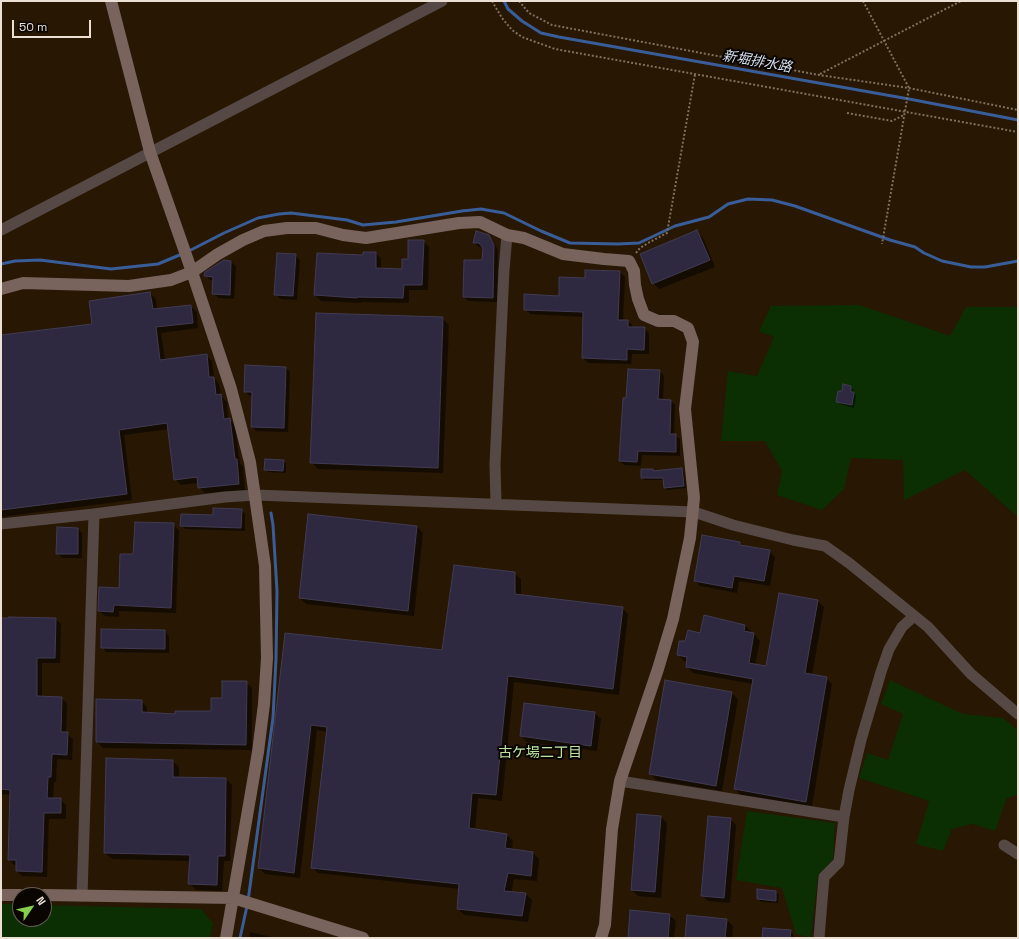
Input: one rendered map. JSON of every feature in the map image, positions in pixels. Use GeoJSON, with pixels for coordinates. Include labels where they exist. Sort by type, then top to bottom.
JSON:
{"type":"FeatureCollection","features":[{"type":"Feature","properties":{"kind":"street"},"geometry":{"type":"LineString","coordinates":[[111,1],[150,152],[231,389],[250,462],[256,495],[265,566],[267,658],[258,752],[226,938]]}},
{"type":"Feature","properties":{"kind":"street"},"geometry":{"type":"LineString","coordinates":[[1,230],[442,1]]}},
{"type":"Feature","properties":{"kind":"street"},"geometry":{"type":"LineString","coordinates":[[1,289],[23,283],[129,286],[170,280],[192,272],[218,254],[243,240],[264,231],[279,229],[316,228],[343,235],[366,238],[458,223],[480,222],[507,235],[524,238],[563,254],[604,260],[629,261],[634,271],[636,292],[644,315],[658,321],[674,321],[688,328],[693,342],[685,409],[694,491],[694,512],[673,620],[620,781],[612,829],[605,925],[601,938]]}},
{"type":"Feature","properties":{"kind":"street"},"geometry":{"type":"LineString","coordinates":[[496,504],[495,464],[507,235]]}},
{"type":"Feature","properties":{"kind":"street"},"geometry":{"type":"LineString","coordinates":[[1,524],[94,514],[225,497],[256,495],[694,512],[733,525],[793,540],[825,546],[849,563],[913,617],[928,627],[971,674],[1018,714]]}},
{"type":"Feature","properties":{"kind":"street"},"geometry":{"type":"LineString","coordinates":[[82,896],[94,514]]}},
{"type":"Feature","properties":{"kind":"street"},"geometry":{"type":"LineString","coordinates":[[819,938],[824,877],[839,862],[844,817],[861,740],[889,649],[902,627],[913,617]]}},
{"type":"Feature","properties":{"kind":"street"},"geometry":{"type":"LineString","coordinates":[[620,781],[844,817]]}},
{"type":"Feature","properties":{"kind":"street"},"geometry":{"type":"LineString","coordinates":[[1004,845],[1018,854]]}},
{"type":"Feature","properties":{"kind":"street"},"geometry":{"type":"LineString","coordinates":[[1,895],[12,895]]}},
{"type":"Feature","properties":{"kind":"street"},"geometry":{"type":"LineString","coordinates":[[52,895],[233,898],[363,938]]}},
{"type":"Feature","properties":{"kind":"path"},"geometry":{"type":"LineString","coordinates":[[492,1],[502,18],[512,30],[522,37],[555,49],[905,113],[1018,132]]}},
{"type":"Feature","properties":{"kind":"path"},"geometry":{"type":"LineString","coordinates":[[519,1],[529,13],[552,25],[731,57],[820,75],[909,88],[1018,110]]}},
{"type":"Feature","properties":{"kind":"path"},"geometry":{"type":"LineString","coordinates":[[863,1],[909,88],[882,244]]}},
{"type":"Feature","properties":{"kind":"path"},"geometry":{"type":"LineString","coordinates":[[820,75],[961,1]]}},
{"type":"Feature","properties":{"kind":"path"},"geometry":{"type":"LineString","coordinates":[[629,261],[640,248],[667,233],[695,74]]}},
{"type":"Feature","properties":{"kind":"path"},"geometry":{"type":"LineString","coordinates":[[847,113],[892,121],[905,113]]}},
{"type":"Feature","properties":{"kind":"green space"},"geometry":{"type":"Polygon","coordinates":[[[859,305],[950,336],[966,307],[1018,307],[1018,517],[965,470],[904,500],[903,460],[851,458],[844,489],[822,510],[777,495],[782,471],[765,441],[721,441],[728,371],[757,376],[774,337],[759,331],[771,306],[859,305]]]}},
{"type":"Feature","properties":{"kind":"green space"},"geometry":{"type":"Polygon","coordinates":[[[890,680],[963,714],[1003,718],[1018,730],[1018,795],[1007,798],[995,831],[972,824],[952,829],[943,851],[916,844],[929,801],[859,778],[867,753],[888,760],[903,714],[881,704],[890,680]]]}},
{"type":"Feature","properties":{"kind":"green space"},"geometry":{"type":"Polygon","coordinates":[[[747,811],[835,823],[833,859],[818,876],[811,938],[796,934],[782,888],[736,880],[747,811]]]}},
{"type":"Feature","properties":{"kind":"green space"},"geometry":{"type":"Polygon","coordinates":[[[1,904],[12,904],[12,927],[52,927],[52,905],[201,909],[213,923],[210,938],[1,938],[1,904]]]}},
{"type":"Feature","properties":{"kind":"building"},"geometry":{"type":"Polygon","coordinates":[[[697,230],[710,260],[652,284],[640,254],[697,230]]]}},
{"type":"Feature","properties":{"kind":"building"},"geometry":{"type":"Polygon","coordinates":[[[476,231],[489,235],[494,245],[493,298],[463,297],[464,260],[482,260],[483,248],[479,243],[473,243],[476,231]]]}},
{"type":"Feature","properties":{"kind":"building"},"geometry":{"type":"Polygon","coordinates":[[[408,240],[424,240],[422,285],[404,285],[403,298],[357,298],[314,295],[317,253],[363,255],[363,252],[376,252],[376,268],[402,269],[402,259],[408,259],[408,240]]]}},
{"type":"Feature","properties":{"kind":"building"},"geometry":{"type":"Polygon","coordinates":[[[277,253],[296,254],[293,296],[274,295],[277,253]]]}},
{"type":"Feature","properties":{"kind":"building"},"geometry":{"type":"Polygon","coordinates":[[[224,260],[231,261],[230,295],[212,294],[213,277],[204,276],[205,272],[224,260]]]}},
{"type":"Feature","properties":{"kind":"building"},"geometry":{"type":"Polygon","coordinates":[[[585,270],[620,271],[618,320],[628,320],[628,327],[645,327],[644,350],[627,349],[627,360],[582,358],[583,312],[524,310],[524,294],[559,296],[559,277],[585,278],[585,270]]]}},
{"type":"Feature","properties":{"kind":"building"},"geometry":{"type":"Polygon","coordinates":[[[150,292],[153,309],[191,305],[193,323],[156,327],[160,360],[207,354],[209,377],[214,377],[216,395],[221,394],[224,419],[230,418],[235,459],[237,459],[239,484],[198,488],[197,477],[174,480],[167,423],[119,430],[127,494],[1,510],[1,335],[92,324],[89,301],[150,292]]]}},
{"type":"Feature","properties":{"kind":"building"},"geometry":{"type":"Polygon","coordinates":[[[316,313],[443,317],[438,468],[310,463],[316,313]]]}},
{"type":"Feature","properties":{"kind":"building"},"geometry":{"type":"Polygon","coordinates":[[[245,365],[286,367],[284,428],[251,427],[252,392],[244,392],[245,365]]]}},
{"type":"Feature","properties":{"kind":"building"},"geometry":{"type":"Polygon","coordinates":[[[628,369],[660,370],[658,399],[671,400],[670,434],[676,434],[676,452],[638,451],[637,462],[619,461],[623,398],[626,398],[628,369]]]}},
{"type":"Feature","properties":{"kind":"building"},"geometry":{"type":"Polygon","coordinates":[[[843,384],[851,386],[851,392],[854,392],[852,405],[836,402],[838,391],[842,391],[843,384]]]}},
{"type":"Feature","properties":{"kind":"building"},"geometry":{"type":"Polygon","coordinates":[[[265,459],[284,460],[283,471],[264,470],[265,459]]]}},
{"type":"Feature","properties":{"kind":"building"},"geometry":{"type":"Polygon","coordinates":[[[682,468],[684,486],[664,488],[663,478],[641,478],[641,469],[653,469],[653,471],[682,468]]]}},
{"type":"Feature","properties":{"kind":"building"},"geometry":{"type":"Polygon","coordinates":[[[213,508],[242,509],[241,528],[180,526],[181,514],[213,515],[213,508]]]}},
{"type":"Feature","properties":{"kind":"building"},"geometry":{"type":"Polygon","coordinates":[[[308,514],[417,526],[408,611],[299,598],[308,514]]]}},
{"type":"Feature","properties":{"kind":"building"},"geometry":{"type":"Polygon","coordinates":[[[135,522],[174,523],[171,608],[114,605],[113,612],[98,611],[99,587],[119,588],[120,554],[133,554],[135,522]]]}},
{"type":"Feature","properties":{"kind":"building"},"geometry":{"type":"Polygon","coordinates":[[[57,527],[78,528],[78,554],[56,554],[57,527]]]}},
{"type":"Feature","properties":{"kind":"building"},"geometry":{"type":"Polygon","coordinates":[[[702,535],[740,542],[740,545],[770,550],[764,581],[734,576],[732,588],[694,581],[702,535]]]}},
{"type":"Feature","properties":{"kind":"building"},"geometry":{"type":"Polygon","coordinates":[[[454,565],[515,572],[515,594],[623,607],[613,689],[508,676],[496,795],[472,793],[469,828],[507,834],[505,848],[533,852],[531,876],[508,873],[504,891],[526,893],[522,916],[457,909],[459,884],[311,868],[327,727],[311,725],[294,873],[258,868],[285,633],[442,650],[454,565]]]}},
{"type":"Feature","properties":{"kind":"building"},"geometry":{"type":"Polygon","coordinates":[[[779,593],[818,600],[805,673],[827,677],[806,802],[734,789],[753,679],[686,667],[687,657],[677,655],[679,641],[685,641],[688,630],[700,633],[704,615],[745,625],[744,631],[754,633],[749,663],[766,666],[779,593]]]}},
{"type":"Feature","properties":{"kind":"building"},"geometry":{"type":"Polygon","coordinates":[[[1,618],[56,618],[55,658],[37,658],[37,696],[62,697],[61,732],[68,732],[67,755],[52,754],[51,777],[48,777],[47,798],[61,798],[61,813],[44,813],[42,872],[16,871],[16,860],[8,860],[10,790],[1,789],[1,618]]]}},
{"type":"Feature","properties":{"kind":"building"},"geometry":{"type":"Polygon","coordinates":[[[101,629],[165,630],[165,649],[101,648],[101,629]]]}},
{"type":"Feature","properties":{"kind":"building"},"geometry":{"type":"Polygon","coordinates":[[[665,680],[732,692],[716,786],[649,774],[665,680]]]}},
{"type":"Feature","properties":{"kind":"building"},"geometry":{"type":"Polygon","coordinates":[[[222,681],[247,681],[246,745],[96,742],[96,699],[142,700],[142,712],[175,714],[175,711],[211,711],[211,698],[222,698],[222,681]]]}},
{"type":"Feature","properties":{"kind":"building"},"geometry":{"type":"Polygon","coordinates":[[[524,703],[595,712],[591,746],[520,736],[524,703]]]}},
{"type":"Feature","properties":{"kind":"building"},"geometry":{"type":"Polygon","coordinates":[[[106,758],[173,760],[173,777],[226,778],[225,856],[218,856],[217,885],[188,884],[190,855],[104,853],[106,758]]]}},
{"type":"Feature","properties":{"kind":"building"},"geometry":{"type":"Polygon","coordinates":[[[637,814],[661,816],[655,892],[631,890],[637,814]]]}},
{"type":"Feature","properties":{"kind":"building"},"geometry":{"type":"Polygon","coordinates":[[[708,816],[731,818],[724,898],[701,896],[708,816]]]}},
{"type":"Feature","properties":{"kind":"building"},"geometry":{"type":"Polygon","coordinates":[[[757,889],[776,891],[776,901],[757,899],[757,889]]]}},
{"type":"Feature","properties":{"kind":"building"},"geometry":{"type":"Polygon","coordinates":[[[630,910],[670,914],[668,938],[628,938],[630,910]]]}},
{"type":"Feature","properties":{"kind":"building"},"geometry":{"type":"Polygon","coordinates":[[[687,915],[727,919],[725,938],[685,938],[687,915]]]}},
{"type":"Feature","properties":{"kind":"building"},"geometry":{"type":"Polygon","coordinates":[[[763,928],[791,930],[790,938],[762,938],[763,928]]]}},
{"type":"Feature","properties":{"kind":"waterway","name":"新堀排水路"},"geometry":{"type":"LineString","coordinates":[[504,1],[508,9],[522,21],[541,33],[1018,120]]}},
{"type":"Feature","properties":{"kind":"waterway"},"geometry":{"type":"LineString","coordinates":[[187,252],[258,218],[279,214],[291,213],[347,220],[363,225],[396,222],[481,209],[504,213],[570,243],[639,243],[675,226],[709,217],[728,204],[748,199],[772,200],[795,206],[890,240],[915,247],[942,261],[971,267],[985,267],[1018,261]]}},
{"type":"Feature","properties":{"kind":"waterway"},"geometry":{"type":"LineString","coordinates":[[1,264],[15,261],[40,260],[111,269],[158,264],[182,254]]}},
{"type":"Feature","properties":{"kind":"waterway"},"geometry":{"type":"LineString","coordinates":[[248,901],[273,718],[277,591],[271,513]]}},
{"type":"Feature","properties":{"kind":"waterway"},"geometry":{"type":"LineString","coordinates":[[240,938],[247,906]]}},
{"type":"Feature","properties":{"kind":"district","name":"古ケ場二丁目"},"geometry":{"type":"Point","coordinates":[540,753]}}]}
